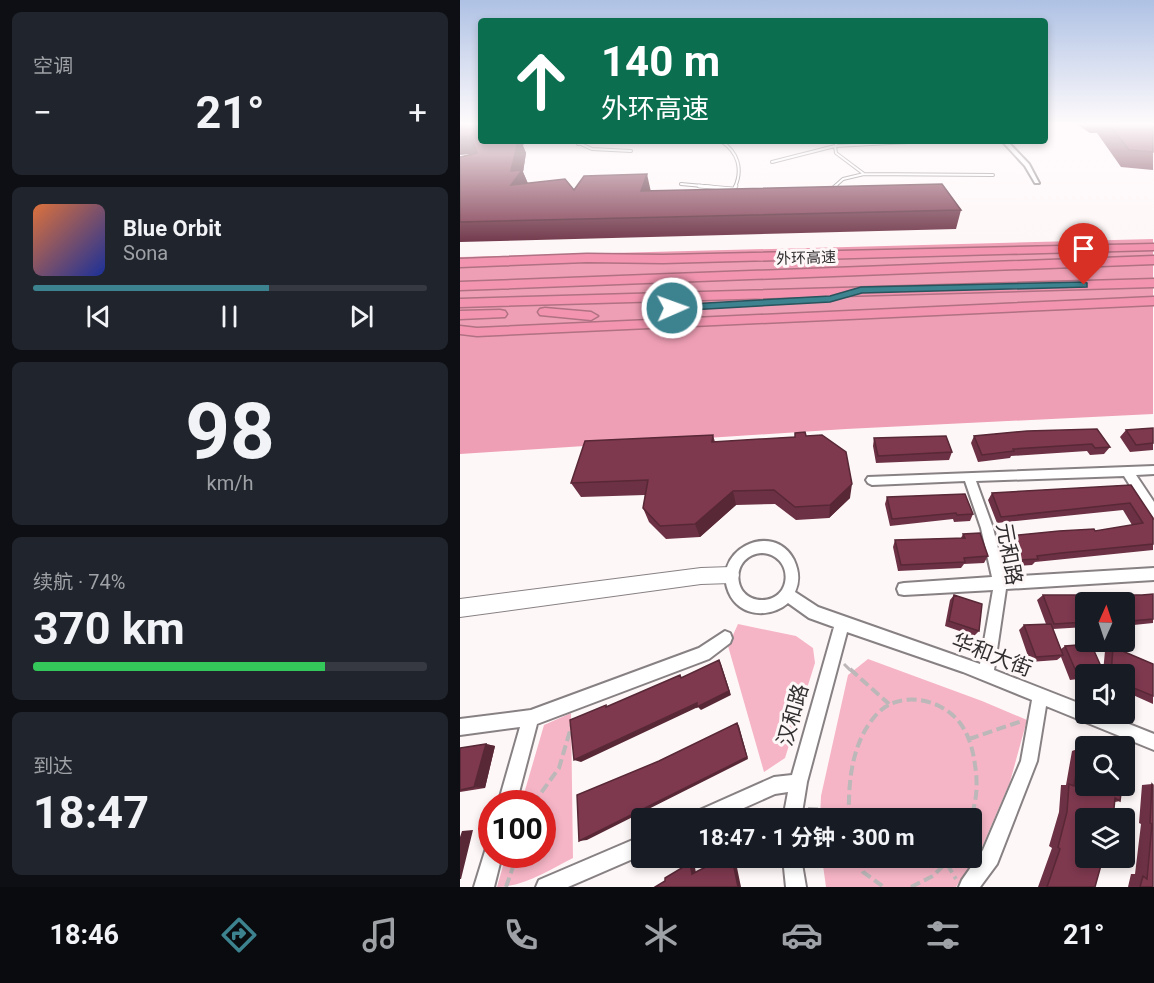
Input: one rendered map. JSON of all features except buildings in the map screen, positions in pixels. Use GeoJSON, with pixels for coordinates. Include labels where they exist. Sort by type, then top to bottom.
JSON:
{"type":"FeatureCollection","features":[{"type":"Feature","properties":{"kind":"highway"},"geometry":{"type":"LineString","coordinates":[[460,264],[495,265],[1153,248]]}},
{"type":"Feature","properties":{"kind":"highway"},"geometry":{"type":"LineString","coordinates":[[460,264],[587,258],[620,260]]}},
{"type":"Feature","properties":{"kind":"highway","name":"外环高速"},"geometry":{"type":"LineString","coordinates":[[460,286],[1153,260]]}},
{"type":"Feature","properties":{"kind":"highway"},"geometry":{"type":"LineString","coordinates":[[592,262],[657,268]]}},
{"type":"Feature","properties":{"kind":"highway"},"geometry":{"type":"LineString","coordinates":[[466,273],[830,266],[862,272]]}},
{"type":"Feature","properties":{"kind":"highway","name":"外环高速"},"geometry":{"type":"LineString","coordinates":[[460,303],[1153,283]]}},
{"type":"Feature","properties":{"kind":"highway"},"geometry":{"type":"LineString","coordinates":[[460,315],[830,299],[861,290]]}},
{"type":"Feature","properties":{"kind":"highway"},"geometry":{"type":"LineString","coordinates":[[460,330],[477,332],[1153,301]]}},
{"type":"Feature","properties":{"kind":"highway"},"geometry":{"type":"LineString","coordinates":[[545,312],[574,316],[762,318]]}},
{"type":"Feature","properties":{"kind":"street"},"geometry":{"type":"LineString","coordinates":[[1027,165],[1037,182]]}},
{"type":"Feature","properties":{"kind":"street"},"geometry":{"type":"LineString","coordinates":[[872,480],[1153,470]]}},
{"type":"Feature","properties":{"kind":"street"},"geometry":{"type":"LineString","coordinates":[[1127,471],[1153,513]]}},
{"type":"Feature","properties":{"kind":"street","name":"元和路"},"geometry":{"type":"LineString","coordinates":[[969,477],[987,528],[1000,585],[986,674]]}},
{"type":"Feature","properties":{"kind":"street"},"geometry":{"type":"LineString","coordinates":[[767,548],[787,558],[792,567],[793,582],[787,594],[773,605],[756,607],[739,600],[732,587],[731,575],[735,564],[750,551],[767,548]]}},
{"type":"Feature","properties":{"kind":"street"},"geometry":{"type":"LineString","coordinates":[[904,589],[1153,574]]}},
{"type":"Feature","properties":{"kind":"street"},"geometry":{"type":"LineString","coordinates":[[460,608],[702,576],[731,575]]}},
{"type":"Feature","properties":{"kind":"street","name":"华和大街"},"geometry":{"type":"LineString","coordinates":[[787,594],[814,614],[986,674],[1153,742]]}},
{"type":"Feature","properties":{"kind":"street","name":"汉和路"},"geometry":{"type":"LineString","coordinates":[[794,808],[798,782],[842,624]]}},
{"type":"Feature","properties":{"kind":"street"},"geometry":{"type":"LineString","coordinates":[[460,727],[531,718],[704,654],[725,638]]}},
{"type":"Feature","properties":{"kind":"street"},"geometry":{"type":"LineString","coordinates":[[969,887],[990,857],[1025,772],[1040,696]]}},
{"type":"Feature","properties":{"kind":"street"},"geometry":{"type":"LineString","coordinates":[[511,790],[531,718]]}},
{"type":"Feature","properties":{"kind":"street"},"geometry":{"type":"LineString","coordinates":[[724,808],[774,786],[798,782]]}},
{"type":"Feature","properties":{"kind":"street"},"geometry":{"type":"LineString","coordinates":[[546,887],[631,850]]}},
{"type":"Feature","properties":{"kind":"street"},"geometry":{"type":"LineString","coordinates":[[484,887],[489,868]]}},
{"type":"Feature","properties":{"kind":"street"},"geometry":{"type":"LineString","coordinates":[[793,868],[796,887]]}},
{"type":"Feature","properties":{"kind":"lane"},"geometry":{"type":"LineString","coordinates":[[734,189],[739,180],[738,165]]}},
{"type":"Feature","properties":{"kind":"lane"},"geometry":{"type":"LineString","coordinates":[[853,165],[864,174]]}},
{"type":"Feature","properties":{"kind":"lane"},"geometry":{"type":"LineString","coordinates":[[829,192],[843,179],[864,174],[993,175]]}},
{"type":"Feature","properties":{"kind":"lane"},"geometry":{"type":"LineString","coordinates":[[681,184],[734,189],[742,195]]}},
{"type":"Feature","properties":{"kind":"path"},"geometry":{"type":"LineString","coordinates":[[833,654],[890,705]]}},
{"type":"Feature","properties":{"kind":"path"},"geometry":{"type":"LineString","coordinates":[[848,808],[852,770],[857,749],[877,714],[902,700],[930,701],[958,720],[969,739],[975,761],[977,788],[972,808]]}},
{"type":"Feature","properties":{"kind":"path"},"geometry":{"type":"LineString","coordinates":[[969,739],[1036,717]]}},
{"type":"Feature","properties":{"kind":"path"},"geometry":{"type":"LineString","coordinates":[[543,790],[559,768],[572,722]]}},
{"type":"Feature","properties":{"kind":"path"},"geometry":{"type":"LineString","coordinates":[[506,887],[513,868]]}},
{"type":"Feature","properties":{"kind":"path"},"geometry":{"type":"LineString","coordinates":[[861,868],[863,872],[884,887]]}},
{"type":"Feature","properties":{"kind":"path"},"geometry":{"type":"LineString","coordinates":[[910,887],[926,882],[942,868]]}},
{"type":"Feature","properties":{"kind":"path"},"geometry":{"type":"LineString","coordinates":[[949,868],[961,887]]}},
{"type":"Feature","properties":{"kind":"shaded area"},"geometry":{"type":"Polygon","coordinates":[[[1153,239],[1153,414],[846,429],[460,454],[460,257],[1153,239]]]}},
{"type":"Feature","properties":{"kind":"shaded area"},"geometry":{"type":"Polygon","coordinates":[[[738,624],[796,636],[813,648],[815,663],[785,758],[764,772],[728,646],[738,624]]]}},
{"type":"Feature","properties":{"kind":"shaded area"},"geometry":{"type":"Polygon","coordinates":[[[868,659],[1027,720],[1010,782],[982,847],[982,808],[820,808],[821,796],[848,675],[868,659]]]}},
{"type":"Feature","properties":{"kind":"shaded area"},"geometry":{"type":"Polygon","coordinates":[[[571,713],[573,858],[556,867],[556,790],[525,790],[544,725],[571,713]]]}},
{"type":"Feature","properties":{"kind":"shaded area"},"geometry":{"type":"Polygon","coordinates":[[[502,868],[554,868],[527,881],[497,887],[502,868]]]}},
{"type":"Feature","properties":{"kind":"shaded area"},"geometry":{"type":"Polygon","coordinates":[[[823,868],[968,868],[956,887],[826,887],[823,868]]]}},
{"type":"Feature","properties":{"kind":"route"},"geometry":{"type":"LineString","coordinates":[[672,308],[830,299],[861,290],[1084,285]]}}]}
